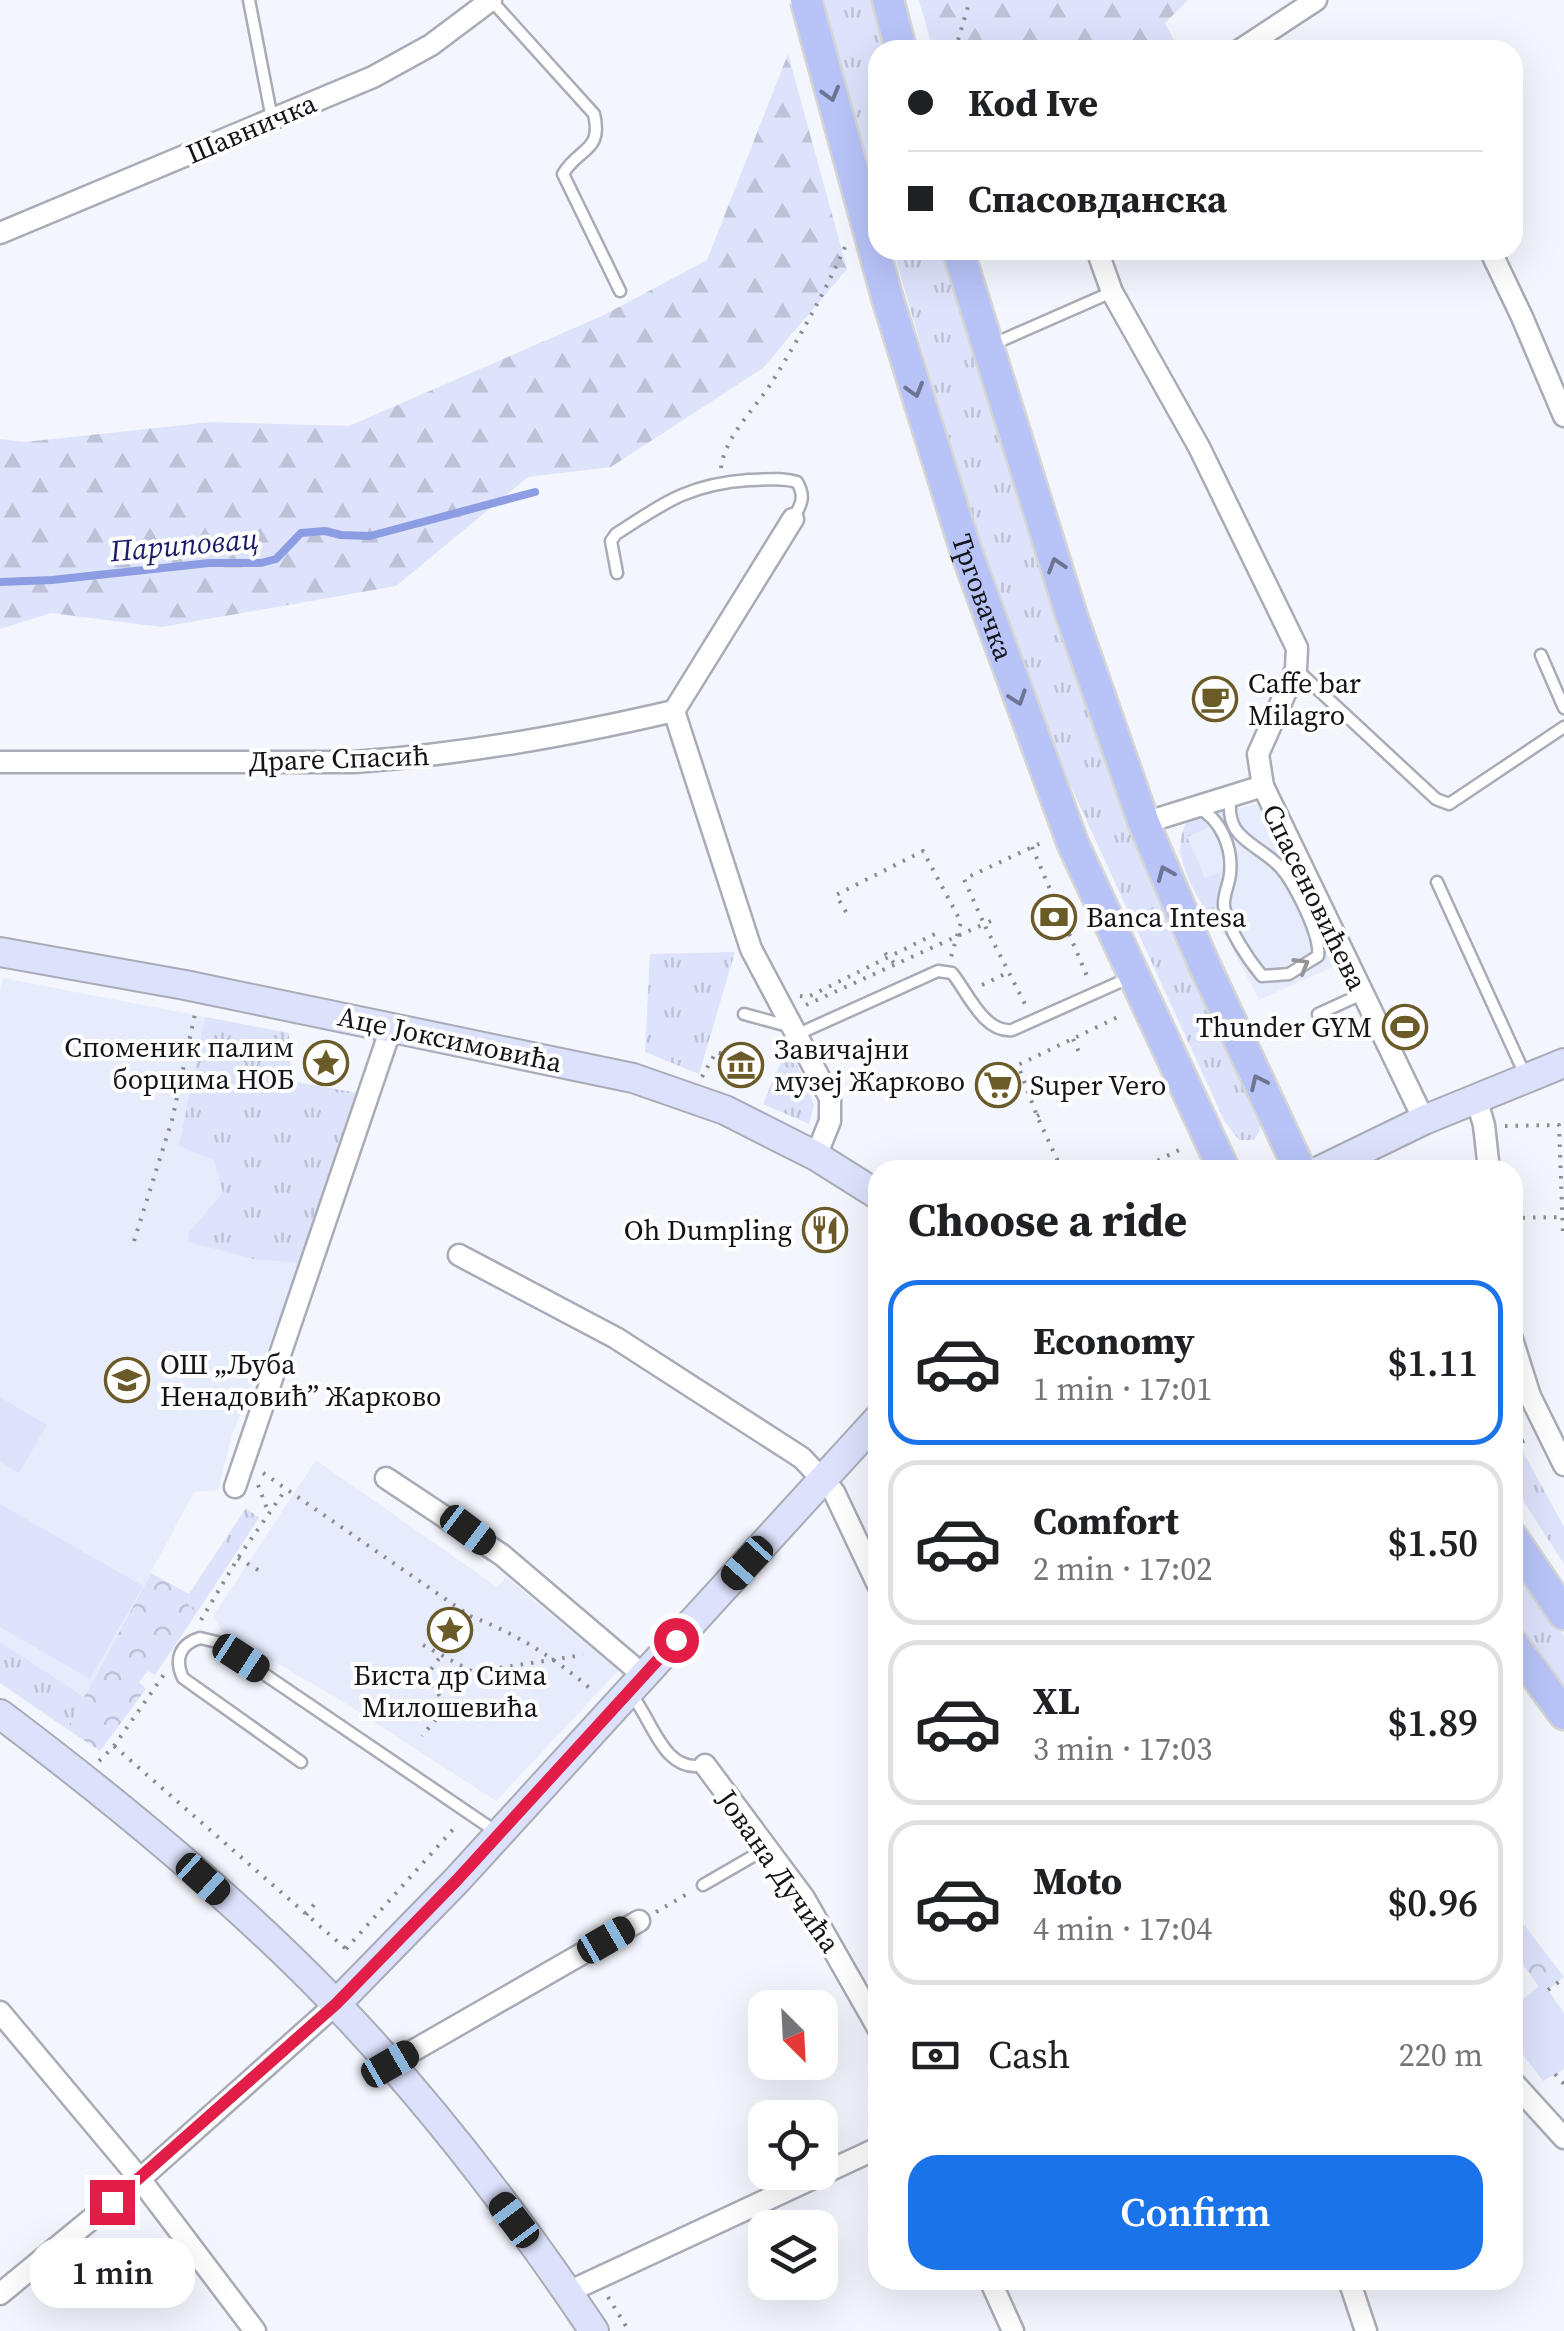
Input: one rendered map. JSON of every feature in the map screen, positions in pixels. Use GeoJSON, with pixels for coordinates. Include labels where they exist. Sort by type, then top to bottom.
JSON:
{"type":"FeatureCollection","features":[{"type":"Feature","properties":{"kind":"main road","name":"Трговачка"},"geometry":{"type":"LineString","coordinates":[[806,0],[868,225]]}},
{"type":"Feature","properties":{"kind":"main road"},"geometry":{"type":"LineString","coordinates":[[888,0],[898,40]]}},
{"type":"Feature","properties":{"kind":"main road","name":"Трговачка"},"geometry":{"type":"LineString","coordinates":[[878,260],[932,450],[1073,844],[1219,1160]]}},
{"type":"Feature","properties":{"kind":"main road"},"geometry":{"type":"LineString","coordinates":[[961,261],[1072,617],[1144,823],[1203,962],[1295,1160]]}},
{"type":"Feature","properties":{"kind":"main road"},"geometry":{"type":"LineString","coordinates":[[1523,1553],[1564,1614]]}},
{"type":"Feature","properties":{"kind":"main road"},"geometry":{"type":"LineString","coordinates":[[1523,1658],[1564,1714]]}},
{"type":"Feature","properties":{"kind":"street","name":"Шавничка"},"geometry":{"type":"LineString","coordinates":[[0,234],[404,61],[491,0]]}},
{"type":"Feature","properties":{"kind":"street"},"geometry":{"type":"LineString","coordinates":[[1255,40],[1316,0]]}},
{"type":"Feature","properties":{"kind":"street"},"geometry":{"type":"LineString","coordinates":[[1101,260],[1112,292],[1200,447],[1296,648],[1296,669]]}},
{"type":"Feature","properties":{"kind":"street"},"geometry":{"type":"LineString","coordinates":[[1494,260],[1564,416]]}},
{"type":"Feature","properties":{"kind":"street"},"geometry":{"type":"LineString","coordinates":[[793,519],[674,711],[751,949],[802,1030],[832,1108],[816,1156]]}},
{"type":"Feature","properties":{"kind":"street","name":"Спасеновићева"},"geometry":{"type":"LineString","coordinates":[[1296,669],[1258,754],[1263,786],[1424,1120]]}},
{"type":"Feature","properties":{"kind":"street","name":"Драге Спасић"},"geometry":{"type":"LineString","coordinates":[[0,762],[384,760],[551,739],[674,711]]}},
{"type":"Feature","properties":{"kind":"street"},"geometry":{"type":"LineString","coordinates":[[1144,823],[1263,786]]}},
{"type":"Feature","properties":{"kind":"street","name":"Аце Јоксимовића"},"geometry":{"type":"LineString","coordinates":[[0,952],[185,985],[535,1056],[662,1086],[726,1110],[816,1156],[868,1189]]}},
{"type":"Feature","properties":{"kind":"street"},"geometry":{"type":"LineString","coordinates":[[234,1487],[247,1462],[391,1028]]}},
{"type":"Feature","properties":{"kind":"street"},"geometry":{"type":"LineString","coordinates":[[1342,1160],[1424,1120],[1564,1063]]}},
{"type":"Feature","properties":{"kind":"street"},"geometry":{"type":"LineString","coordinates":[[1476,1098],[1488,1160]]}},
{"type":"Feature","properties":{"kind":"street"},"geometry":{"type":"LineString","coordinates":[[458,1255],[616,1338],[779,1440],[823,1479],[844,1511],[868,1563]]}},
{"type":"Feature","properties":{"kind":"street"},"geometry":{"type":"LineString","coordinates":[[1523,1374],[1564,1465]]}},
{"type":"Feature","properties":{"kind":"street"},"geometry":{"type":"LineString","coordinates":[[0,2294],[140,2179],[336,2004],[499,1834],[624,1688],[868,1431]]}},
{"type":"Feature","properties":{"kind":"street","name":"Јована Дучића"},"geometry":{"type":"LineString","coordinates":[[386,1478],[468,1530],[538,1583],[618,1652],[624,1688]]}},
{"type":"Feature","properties":{"kind":"street"},"geometry":{"type":"LineString","coordinates":[[0,1714],[168,1848],[336,2004],[581,2286],[594,2331]]}},
{"type":"Feature","properties":{"kind":"street","name":"Јована Дучића"},"geometry":{"type":"LineString","coordinates":[[705,1765],[768,1847],[824,1930],[868,2010]]}},
{"type":"Feature","properties":{"kind":"street"},"geometry":{"type":"LineString","coordinates":[[390,2064],[639,1921]]}},
{"type":"Feature","properties":{"kind":"street"},"geometry":{"type":"LineString","coordinates":[[0,2012],[140,2179],[255,2331]]}},
{"type":"Feature","properties":{"kind":"street"},"geometry":{"type":"LineString","coordinates":[[1523,2094],[1564,2138]]}},
{"type":"Feature","properties":{"kind":"street"},"geometry":{"type":"LineString","coordinates":[[581,2286],[868,2153]]}},
{"type":"Feature","properties":{"kind":"street"},"geometry":{"type":"LineString","coordinates":[[994,2290],[1012,2331]]}},
{"type":"Feature","properties":{"kind":"street"},"geometry":{"type":"LineString","coordinates":[[1352,2290],[1366,2331]]}},
{"type":"Feature","properties":{"kind":"lane"},"geometry":{"type":"LineString","coordinates":[[250,0],[272,120]]}},
{"type":"Feature","properties":{"kind":"lane","name":"Шавничка"},"geometry":{"type":"LineString","coordinates":[[491,0],[594,114],[597,135],[593,145],[563,174],[620,291]]}},
{"type":"Feature","properties":{"kind":"lane"},"geometry":{"type":"LineString","coordinates":[[988,346],[1112,292]]}},
{"type":"Feature","properties":{"kind":"lane"},"geometry":{"type":"LineString","coordinates":[[617,573],[611,541],[616,534],[687,490],[724,482],[784,478],[797,482],[802,502],[793,519]]}},
{"type":"Feature","properties":{"kind":"lane"},"geometry":{"type":"LineString","coordinates":[[1541,655],[1564,708]]}},
{"type":"Feature","properties":{"kind":"lane"},"geometry":{"type":"LineString","coordinates":[[1296,669],[1436,799],[1449,804],[1564,726]]}},
{"type":"Feature","properties":{"kind":"lane"},"geometry":{"type":"LineString","coordinates":[[1196,806],[1212,817],[1225,837],[1230,874],[1224,908],[1248,956],[1262,976],[1289,974],[1318,956],[1317,940],[1296,890],[1279,865],[1234,828],[1228,816],[1231,796]]}},
{"type":"Feature","properties":{"kind":"lane"},"geometry":{"type":"LineString","coordinates":[[1437,882],[1526,1078]]}},
{"type":"Feature","properties":{"kind":"lane"},"geometry":{"type":"LineString","coordinates":[[744,1014],[802,1030],[938,971],[947,971],[990,1026],[1000,1032],[1132,977]]}},
{"type":"Feature","properties":{"kind":"lane"},"geometry":{"type":"LineString","coordinates":[[1318,1014],[1362,994]]}},
{"type":"Feature","properties":{"kind":"lane"},"geometry":{"type":"LineString","coordinates":[[301,1762],[183,1678],[178,1659],[182,1648],[200,1638],[217,1642],[499,1834]]}},
{"type":"Feature","properties":{"kind":"lane","name":"Јована Дучића"},"geometry":{"type":"LineString","coordinates":[[624,1688],[644,1710],[671,1756],[686,1766],[705,1765]]}},
{"type":"Feature","properties":{"kind":"lane"},"geometry":{"type":"LineString","coordinates":[[703,1885],[768,1847]]}},
{"type":"Feature","properties":{"kind":"path"},"geometry":{"type":"LineString","coordinates":[[958,40],[970,0]]}},
{"type":"Feature","properties":{"kind":"path"},"geometry":{"type":"LineString","coordinates":[[724,482],[722,458],[729,443],[770,386],[823,298],[846,246]]}},
{"type":"Feature","properties":{"kind":"path"},"geometry":{"type":"LineString","coordinates":[[1028,1012],[964,879],[1052,838]]}},
{"type":"Feature","properties":{"kind":"path"},"geometry":{"type":"LineString","coordinates":[[1032,847],[1090,986]]}},
{"type":"Feature","properties":{"kind":"path"},"geometry":{"type":"LineString","coordinates":[[846,912],[836,895],[922,851],[961,922],[947,971]]}},
{"type":"Feature","properties":{"kind":"path"},"geometry":{"type":"LineString","coordinates":[[802,1030],[803,1007],[991,920]]}},
{"type":"Feature","properties":{"kind":"path"},"geometry":{"type":"LineString","coordinates":[[798,996],[808,997],[939,932]]}},
{"type":"Feature","properties":{"kind":"path"},"geometry":{"type":"LineString","coordinates":[[887,955],[894,964]]}},
{"type":"Feature","properties":{"kind":"path"},"geometry":{"type":"LineString","coordinates":[[967,992],[1012,976]]}},
{"type":"Feature","properties":{"kind":"path"},"geometry":{"type":"LineString","coordinates":[[134,1241],[172,1120],[197,1010]]}},
{"type":"Feature","properties":{"kind":"path"},"geometry":{"type":"LineString","coordinates":[[1057,1160],[1018,1065],[1118,1017]]}},
{"type":"Feature","properties":{"kind":"path"},"geometry":{"type":"LineString","coordinates":[[1072,1039],[1080,1054]]}},
{"type":"Feature","properties":{"kind":"path"},"geometry":{"type":"LineString","coordinates":[[703,1075],[716,1052],[722,1054]]}},
{"type":"Feature","properties":{"kind":"path"},"geometry":{"type":"LineString","coordinates":[[1036,1116],[1046,1111]]}},
{"type":"Feature","properties":{"kind":"path"},"geometry":{"type":"LineString","coordinates":[[1497,1121],[1504,1126],[1559,1125],[1563,1234]]}},
{"type":"Feature","properties":{"kind":"path"},"geometry":{"type":"LineString","coordinates":[[1159,1160],[1181,1149]]}},
{"type":"Feature","properties":{"kind":"path"},"geometry":{"type":"LineString","coordinates":[[1523,1218],[1562,1217]]}},
{"type":"Feature","properties":{"kind":"path"},"geometry":{"type":"LineString","coordinates":[[247,1462],[470,1616],[624,1688]]}},
{"type":"Feature","properties":{"kind":"path"},"geometry":{"type":"LineString","coordinates":[[247,1462],[269,1514]]}},
{"type":"Feature","properties":{"kind":"path"},"geometry":{"type":"LineString","coordinates":[[206,1612],[286,1489]]}},
{"type":"Feature","properties":{"kind":"path"},"geometry":{"type":"LineString","coordinates":[[238,1558],[264,1574]]}},
{"type":"Feature","properties":{"kind":"path"},"geometry":{"type":"LineString","coordinates":[[422,1736],[446,1707],[427,1675],[470,1616]]}},
{"type":"Feature","properties":{"kind":"path"},"geometry":{"type":"LineString","coordinates":[[424,1645],[473,1672],[618,1652]]}},
{"type":"Feature","properties":{"kind":"path"},"geometry":{"type":"LineString","coordinates":[[99,1761],[114,1746],[182,1648]]}},
{"type":"Feature","properties":{"kind":"path"},"geometry":{"type":"LineString","coordinates":[[114,1746],[346,1949],[468,1813]]}},
{"type":"Feature","properties":{"kind":"path"},"geometry":{"type":"LineString","coordinates":[[639,1921],[703,1885]]}},
{"type":"Feature","properties":{"kind":"path"},"geometry":{"type":"LineString","coordinates":[[306,1915],[316,1902]]}},
{"type":"Feature","properties":{"kind":"path"},"geometry":{"type":"LineString","coordinates":[[1548,1990],[1564,1978]]}},
{"type":"Feature","properties":{"kind":"path"},"geometry":{"type":"LineString","coordinates":[[1555,2074],[1564,2084]]}},
{"type":"Feature","properties":{"kind":"path"},"geometry":{"type":"LineString","coordinates":[[581,2286],[630,2331]]}},
{"type":"Feature","properties":{"kind":"shaded area"},"geometry":{"type":"Polygon","coordinates":[[[1257,804],[1265,807],[1333,967],[1259,1000],[1228,940],[1197,896],[1179,852],[1188,820],[1257,804]]]}},
{"type":"Feature","properties":{"kind":"shaded area","name":"ОШ „Љуба Ненадовић” Жарково"},"geometry":{"type":"Polygon","coordinates":[[[3,978],[289,1033],[291,1081],[358,1093],[277,1326],[232,1434],[218,1490],[194,1492],[67,1729],[0,1683],[3,978]]]}},
{"type":"Feature","properties":{"kind":"shaded area"},"geometry":{"type":"Polygon","coordinates":[[[316,1460],[497,1587],[506,1577],[618,1671],[496,1801],[337,1698],[223,1632],[213,1616],[316,1460]]]}},
{"type":"Feature","properties":{"kind":"green space"},"geometry":{"type":"Polygon","coordinates":[[[822,0],[873,0],[884,40],[868,40],[868,162],[822,0]]]}},
{"type":"Feature","properties":{"kind":"green space"},"geometry":{"type":"Polygon","coordinates":[[[919,0],[1188,0],[1165,23],[1174,40],[930,40],[919,0]]]}},
{"type":"Feature","properties":{"kind":"green space"},"geometry":{"type":"Polygon","coordinates":[[[788,54],[847,269],[763,368],[611,467],[528,477],[396,586],[162,627],[51,613],[0,629],[0,439],[25,442],[212,422],[349,426],[604,315],[707,260],[788,54]]]}},
{"type":"Feature","properties":{"kind":"green space"},"geometry":{"type":"Polygon","coordinates":[[[896,260],[947,260],[1079,688],[1138,844],[1260,1119],[1260,1130],[1254,1140],[1239,1140],[1225,1122],[1056,754],[988,574],[896,260]]]}},
{"type":"Feature","properties":{"kind":"green space"},"geometry":{"type":"Polygon","coordinates":[[[1201,817],[1209,827],[1187,837],[1205,878],[1221,872],[1218,915],[1209,917],[1182,857],[1181,844],[1188,820],[1201,817]]]}},
{"type":"Feature","properties":{"kind":"green space"},"geometry":{"type":"Polygon","coordinates":[[[735,952],[699,1074],[645,1052],[650,954],[735,952]]]}},
{"type":"Feature","properties":{"kind":"green space"},"geometry":{"type":"Polygon","coordinates":[[[205,1017],[289,1033],[291,1081],[358,1093],[299,1263],[254,1259],[188,1242],[189,1232],[223,1193],[214,1160],[179,1146],[205,1017]]]}},
{"type":"Feature","properties":{"kind":"green space"},"geometry":{"type":"Polygon","coordinates":[[[786,1051],[794,1058],[814,1105],[809,1124],[763,1104],[786,1051]]]}},
{"type":"Feature","properties":{"kind":"green space"},"geometry":{"type":"Polygon","coordinates":[[[0,1397],[47,1425],[19,1473],[0,1462],[0,1397]]]}},
{"type":"Feature","properties":{"kind":"green space"},"geometry":{"type":"Polygon","coordinates":[[[1523,1452],[1564,1527],[1564,1564],[1523,1500],[1523,1452]]]}},
{"type":"Feature","properties":{"kind":"green space"},"geometry":{"type":"Polygon","coordinates":[[[0,1504],[143,1586],[90,1679],[0,1627],[0,1504]]]}},
{"type":"Feature","properties":{"kind":"green space"},"geometry":{"type":"Polygon","coordinates":[[[246,1508],[259,1518],[196,1614],[187,1603],[189,1594],[246,1508]]]}},
{"type":"Feature","properties":{"kind":"green space"},"geometry":{"type":"Polygon","coordinates":[[[151,1573],[189,1594],[187,1603],[196,1614],[155,1675],[148,1671],[139,1682],[146,1689],[100,1751],[67,1729],[151,1573]]]}},
{"type":"Feature","properties":{"kind":"green space"},"geometry":{"type":"Polygon","coordinates":[[[1523,1578],[1564,1636],[1564,1690],[1523,1633],[1523,1578]]]}},
{"type":"Feature","properties":{"kind":"green space"},"geometry":{"type":"Polygon","coordinates":[[[0,1642],[84,1697],[67,1729],[0,1683],[0,1642]]]}},
{"type":"Feature","properties":{"kind":"green space"},"geometry":{"type":"Polygon","coordinates":[[[1523,1923],[1564,1977],[1548,1990],[1543,1983],[1539,1987],[1523,1965],[1523,1923]]]}},
{"type":"Feature","properties":{"kind":"green space"},"geometry":{"type":"Polygon","coordinates":[[[1543,1983],[1564,2013],[1564,2069],[1543,2081],[1523,2055],[1523,1999],[1543,1983]]]}},
{"type":"Feature","properties":{"kind":"waterway","name":"Париповац"},"geometry":{"type":"LineString","coordinates":[[0,582],[209,563],[261,563],[276,559],[301,533],[325,531],[370,536],[535,492]]}},
{"type":"Feature","properties":{"kind":"place","name":"Caffe bar Milagro"},"geometry":{"type":"Point","coordinates":[1215,699]}},
{"type":"Feature","properties":{"kind":"place","name":"Banca Intesa"},"geometry":{"type":"Point","coordinates":[1054,917]}},
{"type":"Feature","properties":{"kind":"place","name":"Thunder GYM"},"geometry":{"type":"Point","coordinates":[1405,1027]}},
{"type":"Feature","properties":{"kind":"place","name":"Споменик палим борцима НОБ"},"geometry":{"type":"Point","coordinates":[326,1063]}},
{"type":"Feature","properties":{"kind":"place","name":"Завичајни музеј Жарково"},"geometry":{"type":"Point","coordinates":[741,1065]}},
{"type":"Feature","properties":{"kind":"place","name":"Super Vero"},"geometry":{"type":"Point","coordinates":[998,1085]}},
{"type":"Feature","properties":{"kind":"place","name":"Oh Dumpling"},"geometry":{"type":"Point","coordinates":[825,1230]}},
{"type":"Feature","properties":{"kind":"place","name":"ОШ „Љуба Ненадовић” Жарково"},"geometry":{"type":"Point","coordinates":[127,1380]}},
{"type":"Feature","properties":{"kind":"place","name":"Биста др Сима Милошевића"},"geometry":{"type":"Point","coordinates":[450,1630]}},
{"type":"Feature","properties":{"kind":"route"},"geometry":{"type":"LineString","coordinates":[[112,2202],[336,2004],[457,1880],[676,1640]]}}]}
